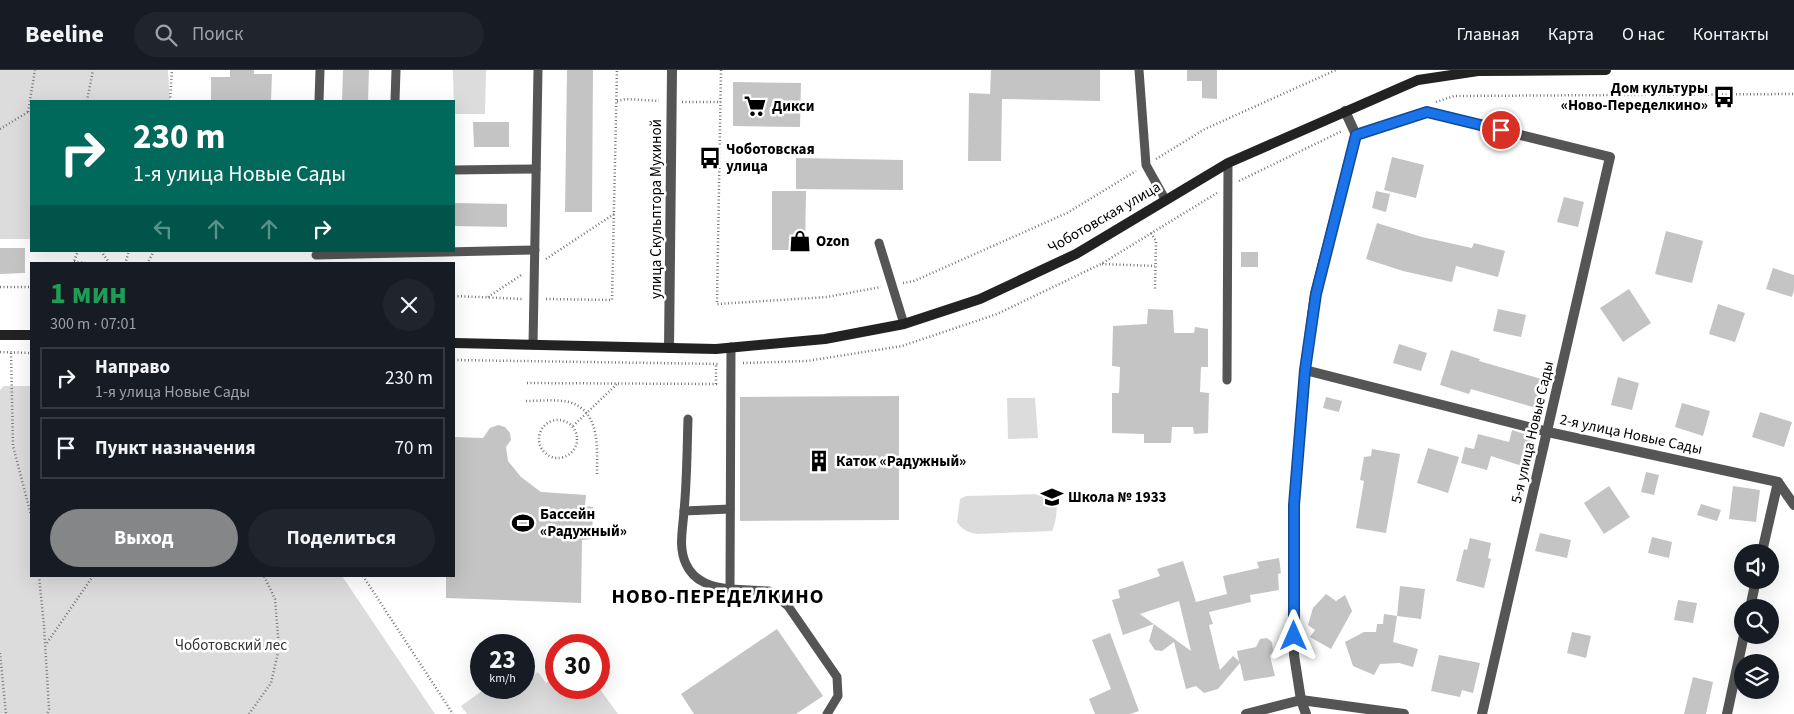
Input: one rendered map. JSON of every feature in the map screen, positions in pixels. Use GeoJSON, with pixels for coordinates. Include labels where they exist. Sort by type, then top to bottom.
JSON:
{"type":"FeatureCollection","features":[{"type":"Feature","properties":{"kind":"main road","name":"Чоботовская улица"},"geometry":{"type":"LineString","coordinates":[[455,343],[670,348],[731,347],[825,339],[904,324],[980,299],[1076,254],[1228,163],[1418,80],[1478,70],[1606,70]]}},
{"type":"Feature","properties":{"kind":"main road"},"geometry":{"type":"LineString","coordinates":[[0,335],[30,336]]}},
{"type":"Feature","properties":{"kind":"street","name":"улица Скульптора Мухиной"},"geometry":{"type":"LineString","coordinates":[[670,348],[672,70]]}},
{"type":"Feature","properties":{"kind":"street"},"geometry":{"type":"LineString","coordinates":[[1306,714],[1301,700],[1294,655],[1294,505],[1305,370],[1316,294],[1356,135],[1345,111]]}},
{"type":"Feature","properties":{"kind":"street","name":"5-я улица Новые Сады"},"geometry":{"type":"LineString","coordinates":[[1356,135],[1427,112],[1610,157],[1482,714]]}},
{"type":"Feature","properties":{"kind":"street","name":"2-я улица Новые Сады"},"geometry":{"type":"LineString","coordinates":[[1305,370],[1548,432],[1778,482]]}},
{"type":"Feature","properties":{"kind":"street"},"geometry":{"type":"LineString","coordinates":[[1778,482],[1794,505]]}},
{"type":"Feature","properties":{"kind":"street"},"geometry":{"type":"LineString","coordinates":[[1764,544],[1778,482]]}},
{"type":"Feature","properties":{"kind":"street"},"geometry":{"type":"LineString","coordinates":[[1727,714],[1742,644]]}},
{"type":"Feature","properties":{"kind":"street"},"geometry":{"type":"LineString","coordinates":[[1246,714],[1301,700],[1404,714]]}},
{"type":"Feature","properties":{"kind":"lane"},"geometry":{"type":"LineString","coordinates":[[320,70],[320,100]]}},
{"type":"Feature","properties":{"kind":"lane"},"geometry":{"type":"LineString","coordinates":[[395,100],[396,70]]}},
{"type":"Feature","properties":{"kind":"lane"},"geometry":{"type":"LineString","coordinates":[[533,345],[538,70]]}},
{"type":"Feature","properties":{"kind":"lane"},"geometry":{"type":"LineString","coordinates":[[1139,70],[1146,165],[1165,199]]}},
{"type":"Feature","properties":{"kind":"lane"},"geometry":{"type":"LineString","coordinates":[[1227,380],[1228,163]]}},
{"type":"Feature","properties":{"kind":"lane"},"geometry":{"type":"LineString","coordinates":[[455,170],[536,169]]}},
{"type":"Feature","properties":{"kind":"lane"},"geometry":{"type":"LineString","coordinates":[[879,242],[904,324]]}},
{"type":"Feature","properties":{"kind":"lane"},"geometry":{"type":"LineString","coordinates":[[316,257],[535,250]]}},
{"type":"Feature","properties":{"kind":"lane"},"geometry":{"type":"LineString","coordinates":[[730,590],[731,347]]}},
{"type":"Feature","properties":{"kind":"lane"},"geometry":{"type":"LineString","coordinates":[[688,419],[681,549],[686,565],[697,579],[713,587],[730,590],[770,591],[788,606],[836,677],[838,696],[827,714]]}},
{"type":"Feature","properties":{"kind":"lane"},"geometry":{"type":"LineString","coordinates":[[684,511],[730,509]]}},
{"type":"Feature","properties":{"kind":"path"},"geometry":{"type":"LineString","coordinates":[[31,100],[35,70]]}},
{"type":"Feature","properties":{"kind":"path"},"geometry":{"type":"LineString","coordinates":[[86,100],[93,70]]}},
{"type":"Feature","properties":{"kind":"path"},"geometry":{"type":"LineString","coordinates":[[170,100],[172,70]]}},
{"type":"Feature","properties":{"kind":"path"},"geometry":{"type":"LineString","coordinates":[[612,300],[618,70]]}},
{"type":"Feature","properties":{"kind":"path"},"geometry":{"type":"LineString","coordinates":[[722,70],[717,304],[827,298],[914,281],[1067,214],[1205,129],[1336,70]]}},
{"type":"Feature","properties":{"kind":"path"},"geometry":{"type":"LineString","coordinates":[[0,129],[30,112]]}},
{"type":"Feature","properties":{"kind":"path"},"geometry":{"type":"LineString","coordinates":[[488,298],[614,214]]}},
{"type":"Feature","properties":{"kind":"path"},"geometry":{"type":"LineString","coordinates":[[1151,233],[1156,241],[1155,290]]}},
{"type":"Feature","properties":{"kind":"path"},"geometry":{"type":"LineString","coordinates":[[1101,264],[1155,266]]}},
{"type":"Feature","properties":{"kind":"path"},"geometry":{"type":"LineString","coordinates":[[0,287],[30,287]]}},
{"type":"Feature","properties":{"kind":"path"},"geometry":{"type":"LineString","coordinates":[[0,352],[30,353]]}},
{"type":"Feature","properties":{"kind":"path"},"geometry":{"type":"LineString","coordinates":[[11,353],[13,446],[30,511]]}},
{"type":"Feature","properties":{"kind":"path"},"geometry":{"type":"LineString","coordinates":[[528,383],[716,384],[716,364]]}},
{"type":"Feature","properties":{"kind":"path"},"geometry":{"type":"LineString","coordinates":[[573,426],[617,384]]}},
{"type":"Feature","properties":{"kind":"path"},"geometry":{"type":"LineString","coordinates":[[526,401],[558,400],[570,402],[586,413],[594,427],[597,438],[597,475]]}},
{"type":"Feature","properties":{"kind":"path"},"geometry":{"type":"LineString","coordinates":[[554,420],[564,421],[573,426],[577,435],[577,445],[571,453],[562,458],[552,457],[544,452],[540,443],[540,433],[545,425],[554,420]]}},
{"type":"Feature","properties":{"kind":"path"},"geometry":{"type":"LineString","coordinates":[[38,577],[46,644],[49,709],[47,714]]}},
{"type":"Feature","properties":{"kind":"path"},"geometry":{"type":"LineString","coordinates":[[46,644],[92,577]]}},
{"type":"Feature","properties":{"kind":"path"},"geometry":{"type":"LineString","coordinates":[[249,714],[271,683],[279,648],[275,599],[264,577]]}},
{"type":"Feature","properties":{"kind":"path"},"geometry":{"type":"LineString","coordinates":[[364,577],[453,714]]}},
{"type":"Feature","properties":{"kind":"path"},"geometry":{"type":"LineString","coordinates":[[0,653],[6,714]]}},
{"type":"Feature","properties":{"kind":"green space"},"geometry":{"type":"Polygon","coordinates":[[[0,70],[168,70],[170,100],[30,100],[30,239],[0,239],[0,70]]]}},
{"type":"Feature","properties":{"kind":"green space"},"geometry":{"type":"Polygon","coordinates":[[[453,70],[486,70],[485,114],[455,114],[453,70]]]}},
{"type":"Feature","properties":{"kind":"green space","name":"Чоботовский лес"},"geometry":{"type":"Polygon","coordinates":[[[4,386],[30,386],[30,577],[343,577],[435,714],[0,714],[0,390],[4,386]]]}},
{"type":"Feature","properties":{"kind":"green space"},"geometry":{"type":"Polygon","coordinates":[[[1007,398],[1035,398],[1038,438],[1008,439],[1007,398]]]}},
{"type":"Feature","properties":{"kind":"green space"},"geometry":{"type":"Polygon","coordinates":[[[1043,494],[1052,498],[1056,503],[1056,518],[1052,531],[977,534],[961,527],[957,522],[960,499],[966,496],[1043,494]]]}},
{"type":"Feature","properties":{"kind":"green space"},"geometry":{"type":"Polygon","coordinates":[[[538,672],[545,682],[545,699],[607,699],[618,714],[467,714],[461,706],[471,699],[535,699],[535,674],[538,672]]]}},
{"type":"Feature","properties":{"kind":"building"},"geometry":{"type":"Polygon","coordinates":[[[230,70],[254,70],[254,74],[272,74],[271,100],[211,100],[211,77],[230,77],[230,70]]]}},
{"type":"Feature","properties":{"kind":"building"},"geometry":{"type":"Polygon","coordinates":[[[343,70],[369,70],[368,100],[342,100],[343,70]]]}},
{"type":"Feature","properties":{"kind":"building"},"geometry":{"type":"Polygon","coordinates":[[[567,70],[593,70],[592,212],[565,212],[567,70]]]}},
{"type":"Feature","properties":{"kind":"building"},"geometry":{"type":"Polygon","coordinates":[[[991,70],[1100,70],[1100,101],[1002,99],[1001,161],[968,161],[969,93],[990,94],[991,70]]]}},
{"type":"Feature","properties":{"kind":"building"},"geometry":{"type":"Polygon","coordinates":[[[1187,70],[1217,70],[1217,99],[1202,98],[1202,81],[1187,81],[1187,70]]]}},
{"type":"Feature","properties":{"kind":"building"},"geometry":{"type":"Polygon","coordinates":[[[733,82],[801,83],[800,127],[733,126],[733,82]]]}},
{"type":"Feature","properties":{"kind":"building"},"geometry":{"type":"Polygon","coordinates":[[[473,122],[509,122],[509,147],[474,147],[473,122]]]}},
{"type":"Feature","properties":{"kind":"building"},"geometry":{"type":"Polygon","coordinates":[[[1392,157],[1424,165],[1416,198],[1384,190],[1392,157]]]}},
{"type":"Feature","properties":{"kind":"building"},"geometry":{"type":"Polygon","coordinates":[[[796,158],[903,160],[903,190],[796,189],[796,158]]]}},
{"type":"Feature","properties":{"kind":"building"},"geometry":{"type":"Polygon","coordinates":[[[772,191],[806,191],[805,250],[772,250],[772,191]]]}},
{"type":"Feature","properties":{"kind":"building"},"geometry":{"type":"Polygon","coordinates":[[[1376,191],[1390,194],[1386,212],[1372,208],[1376,191]]]}},
{"type":"Feature","properties":{"kind":"building"},"geometry":{"type":"Polygon","coordinates":[[[1564,197],[1584,202],[1578,227],[1557,222],[1564,197]]]}},
{"type":"Feature","properties":{"kind":"building"},"geometry":{"type":"Polygon","coordinates":[[[455,203],[507,204],[507,227],[455,226],[455,203]]]}},
{"type":"Feature","properties":{"kind":"building"},"geometry":{"type":"Polygon","coordinates":[[[1377,223],[1422,237],[1472,248],[1474,243],[1505,251],[1498,277],[1456,266],[1452,282],[1403,271],[1366,259],[1377,223]]]}},
{"type":"Feature","properties":{"kind":"building"},"geometry":{"type":"Polygon","coordinates":[[[1666,231],[1703,241],[1692,283],[1655,274],[1666,231]]]}},
{"type":"Feature","properties":{"kind":"building"},"geometry":{"type":"Polygon","coordinates":[[[0,248],[25,248],[25,273],[0,274],[0,248]]]}},
{"type":"Feature","properties":{"kind":"building"},"geometry":{"type":"Polygon","coordinates":[[[1241,252],[1258,252],[1258,267],[1241,267],[1241,252]]]}},
{"type":"Feature","properties":{"kind":"building"},"geometry":{"type":"Polygon","coordinates":[[[1773,268],[1794,275],[1792,297],[1766,289],[1773,268]]]}},
{"type":"Feature","properties":{"kind":"building"},"geometry":{"type":"Polygon","coordinates":[[[1629,289],[1651,323],[1623,342],[1600,308],[1629,289]]]}},
{"type":"Feature","properties":{"kind":"building"},"geometry":{"type":"Polygon","coordinates":[[[1718,304],[1745,313],[1735,342],[1709,334],[1718,304]]]}},
{"type":"Feature","properties":{"kind":"building"},"geometry":{"type":"Polygon","coordinates":[[[1148,309],[1173,310],[1174,333],[1194,333],[1195,327],[1208,329],[1208,367],[1201,367],[1200,392],[1209,393],[1208,433],[1194,434],[1193,427],[1172,427],[1171,443],[1144,443],[1144,434],[1112,433],[1112,393],[1119,393],[1120,367],[1112,366],[1113,326],[1147,324],[1148,309]]]}},
{"type":"Feature","properties":{"kind":"building"},"geometry":{"type":"Polygon","coordinates":[[[1498,309],[1526,315],[1521,337],[1493,331],[1498,309]]]}},
{"type":"Feature","properties":{"kind":"building"},"geometry":{"type":"Polygon","coordinates":[[[1399,344],[1427,353],[1421,371],[1393,363],[1399,344]]]}},
{"type":"Feature","properties":{"kind":"building"},"geometry":{"type":"Polygon","coordinates":[[[1451,350],[1480,359],[1479,361],[1545,380],[1536,408],[1471,389],[1469,394],[1440,385],[1451,350]]]}},
{"type":"Feature","properties":{"kind":"building"},"geometry":{"type":"Polygon","coordinates":[[[1618,377],[1639,383],[1632,410],[1611,405],[1618,377]]]}},
{"type":"Feature","properties":{"kind":"building","name":"Каток «Радужный»"},"geometry":{"type":"Polygon","coordinates":[[[899,396],[899,520],[740,521],[740,397],[899,396]]]}},
{"type":"Feature","properties":{"kind":"building"},"geometry":{"type":"Polygon","coordinates":[[[1326,397],[1342,401],[1339,412],[1323,408],[1326,397]]]}},
{"type":"Feature","properties":{"kind":"building"},"geometry":{"type":"Polygon","coordinates":[[[1682,403],[1710,411],[1703,436],[1675,427],[1682,403]]]}},
{"type":"Feature","properties":{"kind":"building"},"geometry":{"type":"Polygon","coordinates":[[[1760,412],[1792,422],[1784,447],[1752,437],[1760,412]]]}},
{"type":"Feature","properties":{"kind":"building","name":"Бассейн «Радужный»"},"geometry":{"type":"Polygon","coordinates":[[[498,425],[505,427],[510,433],[511,440],[506,447],[508,461],[521,477],[541,492],[586,495],[585,506],[593,507],[592,539],[582,540],[581,603],[446,598],[446,577],[455,577],[455,437],[483,438],[490,428],[498,425]]]}},
{"type":"Feature","properties":{"kind":"building"},"geometry":{"type":"Polygon","coordinates":[[[1512,430],[1534,437],[1525,467],[1491,456],[1487,470],[1461,463],[1465,447],[1474,449],[1478,434],[1509,442],[1512,430]]]}},
{"type":"Feature","properties":{"kind":"building"},"geometry":{"type":"Polygon","coordinates":[[[1428,448],[1459,457],[1448,493],[1417,483],[1428,448]]]}},
{"type":"Feature","properties":{"kind":"building"},"geometry":{"type":"Polygon","coordinates":[[[1372,449],[1400,454],[1386,533],[1356,528],[1364,481],[1360,480],[1364,457],[1371,456],[1372,449]]]}},
{"type":"Feature","properties":{"kind":"building"},"geometry":{"type":"Polygon","coordinates":[[[1646,472],[1659,475],[1654,495],[1641,492],[1646,472]]]}},
{"type":"Feature","properties":{"kind":"building"},"geometry":{"type":"Polygon","coordinates":[[[1609,486],[1630,517],[1604,534],[1584,503],[1609,486]]]}},
{"type":"Feature","properties":{"kind":"building"},"geometry":{"type":"Polygon","coordinates":[[[1733,486],[1760,490],[1756,522],[1729,519],[1733,486]]]}},
{"type":"Feature","properties":{"kind":"building"},"geometry":{"type":"Polygon","coordinates":[[[1701,504],[1721,510],[1717,521],[1697,515],[1701,504]]]}},
{"type":"Feature","properties":{"kind":"building"},"geometry":{"type":"Polygon","coordinates":[[[1540,533],[1571,540],[1567,558],[1535,551],[1540,533]]]}},
{"type":"Feature","properties":{"kind":"building"},"geometry":{"type":"Polygon","coordinates":[[[1652,537],[1672,542],[1669,558],[1648,553],[1652,537]]]}},
{"type":"Feature","properties":{"kind":"building"},"geometry":{"type":"Polygon","coordinates":[[[1470,538],[1491,543],[1488,558],[1491,559],[1484,588],[1456,581],[1464,549],[1467,550],[1470,538]]]}},
{"type":"Feature","properties":{"kind":"building"},"geometry":{"type":"Polygon","coordinates":[[[1279,558],[1281,573],[1278,574],[1279,590],[1250,595],[1251,602],[1209,612],[1213,624],[1209,625],[1220,670],[1233,656],[1239,661],[1237,651],[1256,647],[1260,639],[1267,638],[1272,642],[1273,651],[1270,656],[1275,676],[1244,681],[1240,663],[1218,689],[1204,693],[1196,686],[1186,689],[1174,642],[1162,651],[1155,650],[1149,641],[1154,624],[1123,635],[1112,600],[1120,598],[1118,590],[1160,576],[1157,569],[1183,561],[1196,602],[1227,594],[1223,576],[1259,568],[1257,562],[1279,558]],[[1179,601],[1140,614],[1154,624],[1191,651],[1179,601]]]}},
{"type":"Feature","properties":{"kind":"building"},"geometry":{"type":"Polygon","coordinates":[[[1400,586],[1425,589],[1421,619],[1397,616],[1400,586]]]}},
{"type":"Feature","properties":{"kind":"building"},"geometry":{"type":"Polygon","coordinates":[[[1326,594],[1336,601],[1345,595],[1352,611],[1331,649],[1310,637],[1315,630],[1308,625],[1313,608],[1326,594]]]}},
{"type":"Feature","properties":{"kind":"building"},"geometry":{"type":"Polygon","coordinates":[[[1678,600],[1697,603],[1693,623],[1674,620],[1678,600]]]}},
{"type":"Feature","properties":{"kind":"building"},"geometry":{"type":"Polygon","coordinates":[[[1384,614],[1397,616],[1393,642],[1418,649],[1413,667],[1399,663],[1380,664],[1374,675],[1353,666],[1345,642],[1364,632],[1376,632],[1377,624],[1383,624],[1384,614]]]}},
{"type":"Feature","properties":{"kind":"building"},"geometry":{"type":"Polygon","coordinates":[[[777,629],[823,696],[796,714],[694,714],[681,694],[777,629]]]}},
{"type":"Feature","properties":{"kind":"building"},"geometry":{"type":"Polygon","coordinates":[[[1572,632],[1591,636],[1586,658],[1567,653],[1572,632]]]}},
{"type":"Feature","properties":{"kind":"building"},"geometry":{"type":"Polygon","coordinates":[[[1110,633],[1139,711],[1130,714],[1095,714],[1089,699],[1111,689],[1092,640],[1110,633]]]}},
{"type":"Feature","properties":{"kind":"building"},"geometry":{"type":"Polygon","coordinates":[[[1439,655],[1480,663],[1473,693],[1462,690],[1460,697],[1431,691],[1439,655]]]}},
{"type":"Feature","properties":{"kind":"building"},"geometry":{"type":"Polygon","coordinates":[[[1693,677],[1713,682],[1706,714],[1684,714],[1693,677]]]}},
{"type":"Feature","properties":{"kind":"place","name":"Дом культуры «Ново-Переделкино»"},"geometry":{"type":"Point","coordinates":[1724,97]}},
{"type":"Feature","properties":{"kind":"place","name":"Дикси"},"geometry":{"type":"Point","coordinates":[755,106]}},
{"type":"Feature","properties":{"kind":"place","name":"Чоботовская улица"},"geometry":{"type":"Point","coordinates":[710,158]}},
{"type":"Feature","properties":{"kind":"place","name":"Ozon"},"geometry":{"type":"Point","coordinates":[800,241]}},
{"type":"Feature","properties":{"kind":"place","name":"Каток «Радужный»"},"geometry":{"type":"Point","coordinates":[819,461]}},
{"type":"Feature","properties":{"kind":"place","name":"Школа № 1933"},"geometry":{"type":"Point","coordinates":[1052,497]}},
{"type":"Feature","properties":{"kind":"place","name":"Бассейн «Радужный»"},"geometry":{"type":"Point","coordinates":[523,523]}},
{"type":"Feature","properties":{"kind":"district","name":"НОВО-ПЕРЕДЕЛКИНО"},"geometry":{"type":"Point","coordinates":[718,596]}},
{"type":"Feature","properties":{"kind":"route"},"geometry":{"type":"LineString","coordinates":[[1294,636],[1294,505],[1305,370],[1316,294],[1356,135],[1427,112],[1501,130]]}}]}
